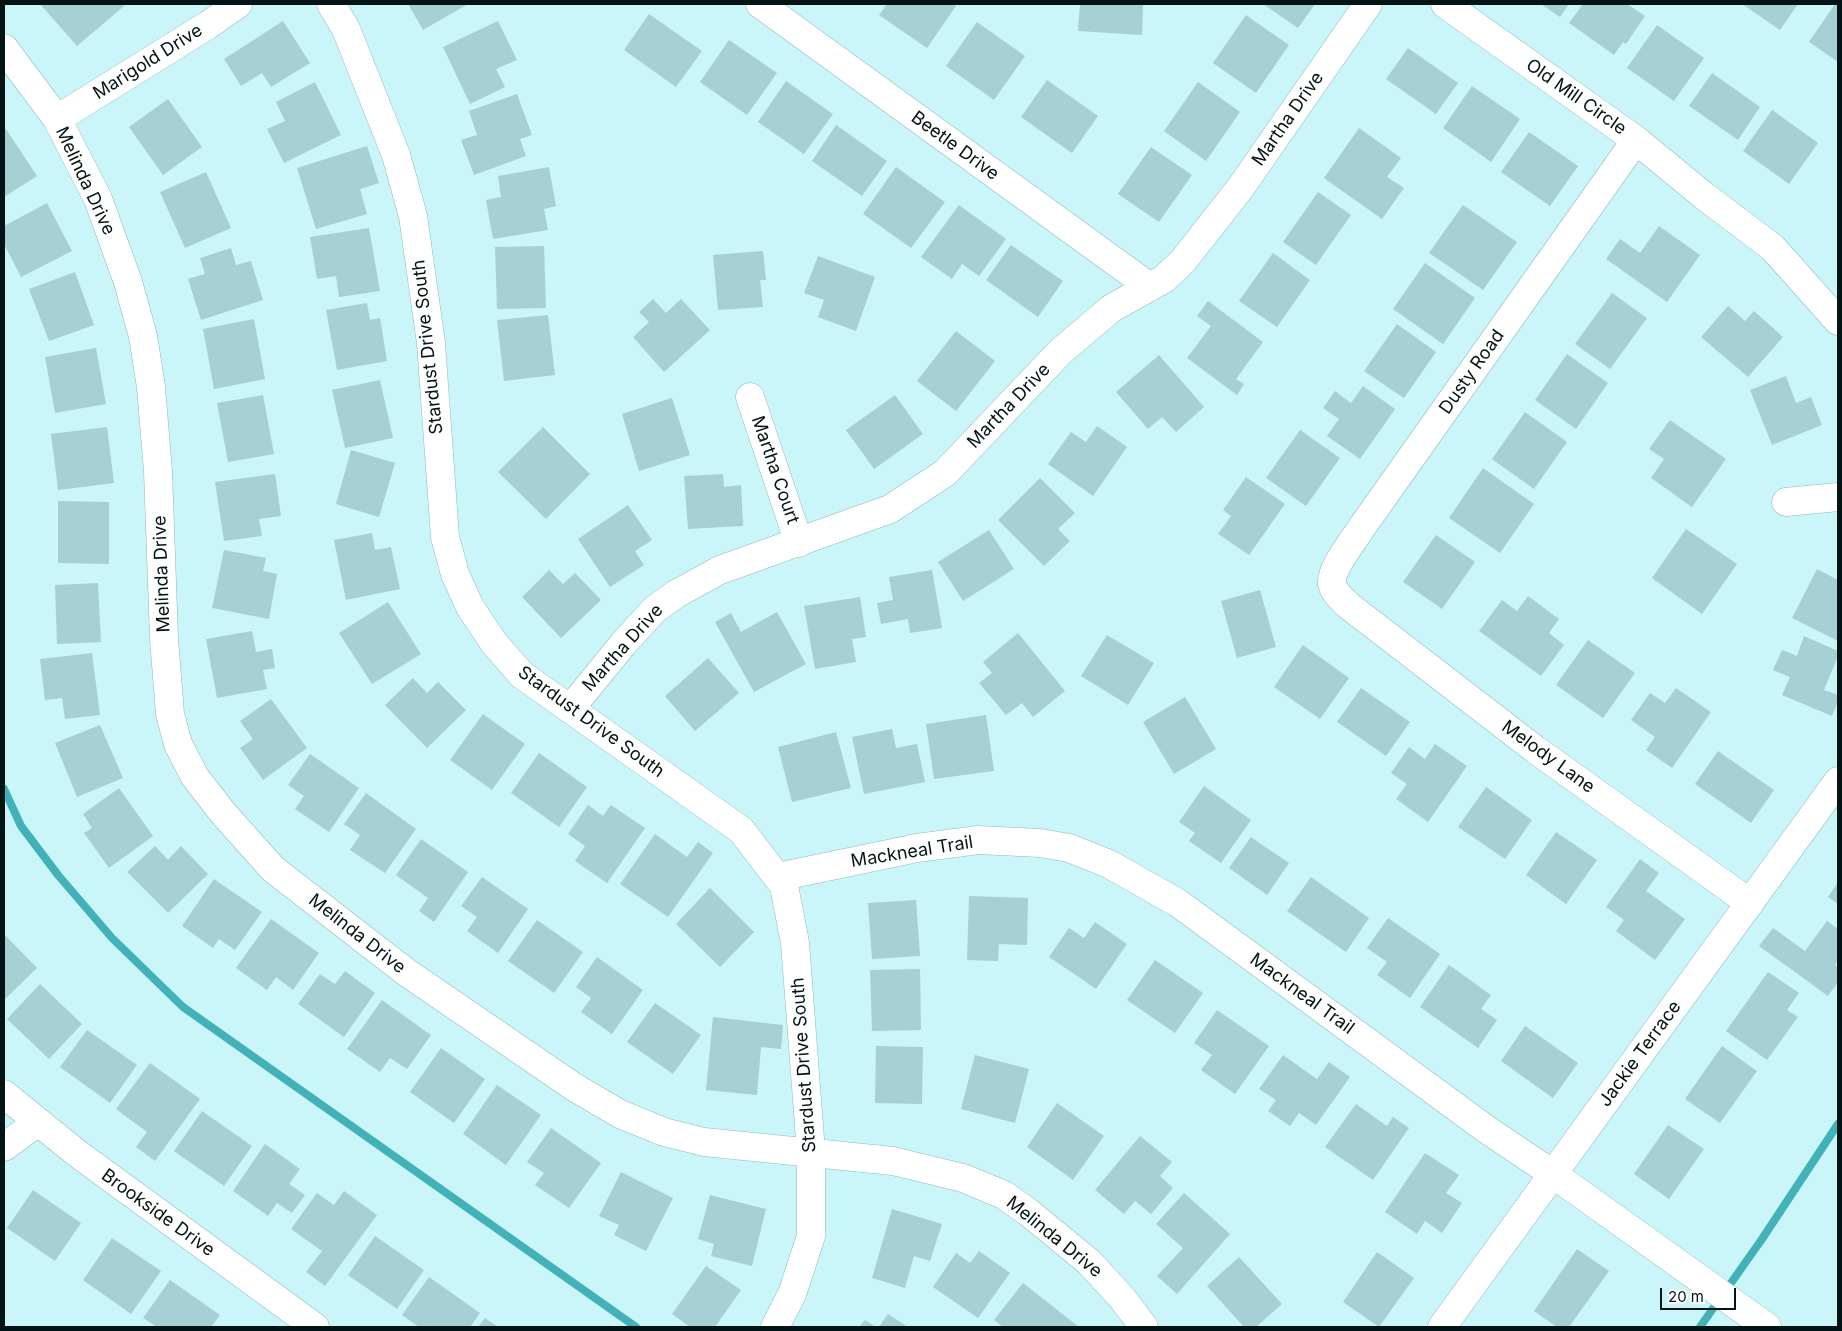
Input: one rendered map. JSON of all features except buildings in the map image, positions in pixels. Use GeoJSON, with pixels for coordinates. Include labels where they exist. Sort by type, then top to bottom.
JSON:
{"type":"FeatureCollection","features":[{"type":"Feature","properties":{"kind":"street","name":"Marigold Drive"},"geometry":{"type":"LineString","coordinates":[[56,119],[208,25],[238,4]]}},
{"type":"Feature","properties":{"kind":"street","name":"Stardust Drive South"},"geometry":{"type":"LineString","coordinates":[[331,4],[346,30],[396,155],[413,216],[430,343],[445,537],[455,574],[470,607],[494,643],[522,675],[741,830],[784,886],[795,943],[811,1152],[811,1236],[792,1294],[775,1327]]}},
{"type":"Feature","properties":{"kind":"street","name":"Beetle Drive"},"geometry":{"type":"LineString","coordinates":[[760,4],[1150,287]]}},
{"type":"Feature","properties":{"kind":"street","name":"Martha Drive"},"geometry":{"type":"LineString","coordinates":[[570,708],[622,644],[656,609],[676,594],[720,570],[800,543],[890,509],[944,473],[1060,352],[1112,308],[1164,279],[1183,261],[1242,187],[1368,4]]}},
{"type":"Feature","properties":{"kind":"street","name":"Old Mill Circle"},"geometry":{"type":"LineString","coordinates":[[1445,4],[1636,140],[1703,196],[1773,248],[1838,321]]}},
{"type":"Feature","properties":{"kind":"street","name":"Melinda Drive"},"geometry":{"type":"LineString","coordinates":[[4,48],[56,119],[98,199],[128,282],[143,336],[151,387],[158,471],[164,639],[170,714],[178,744],[195,776],[223,813],[274,869],[406,972],[574,1087],[620,1114],[664,1132],[704,1142],[894,1161],[963,1178],[1004,1195],[1028,1212],[1089,1262],[1122,1298],[1144,1327]]}},
{"type":"Feature","properties":{"kind":"street","name":"Dusty Road"},"geometry":{"type":"LineString","coordinates":[[1349,606],[1336,593],[1332,583],[1334,570],[1362,527],[1636,140]]}},
{"type":"Feature","properties":{"kind":"street","name":"Martha Court"},"geometry":{"type":"LineString","coordinates":[[750,397],[800,543]]}},
{"type":"Feature","properties":{"kind":"street"},"geometry":{"type":"LineString","coordinates":[[1786,502],[1838,497]]}},
{"type":"Feature","properties":{"kind":"street","name":"Melody Lane"},"geometry":{"type":"LineString","coordinates":[[1349,606],[1536,750],[1750,903]]}},
{"type":"Feature","properties":{"kind":"street","name":"Jackie Terrace"},"geometry":{"type":"LineString","coordinates":[[1442,1327],[1838,781]]}},
{"type":"Feature","properties":{"kind":"street","name":"Mackneal Trail"},"geometry":{"type":"LineString","coordinates":[[778,877],[917,848],[978,840],[1040,843],[1069,848],[1109,864],[1178,903],[1486,1129],[1553,1174],[1757,1320]]}},
{"type":"Feature","properties":{"kind":"street","name":"Brookside Drive"},"geometry":{"type":"LineString","coordinates":[[4,1094],[78,1154],[314,1327]]}},
{"type":"Feature","properties":{"kind":"street"},"geometry":{"type":"LineString","coordinates":[[4,1147],[38,1122]]}},
{"type":"Feature","properties":{"kind":"waterway"},"geometry":{"type":"LineString","coordinates":[[4,789],[21,826],[58,875],[112,938],[183,1007],[636,1327]]}},
{"type":"Feature","properties":{"kind":"waterway"},"geometry":{"type":"LineString","coordinates":[[1700,1327],[1762,1239],[1838,1124]]}}]}
